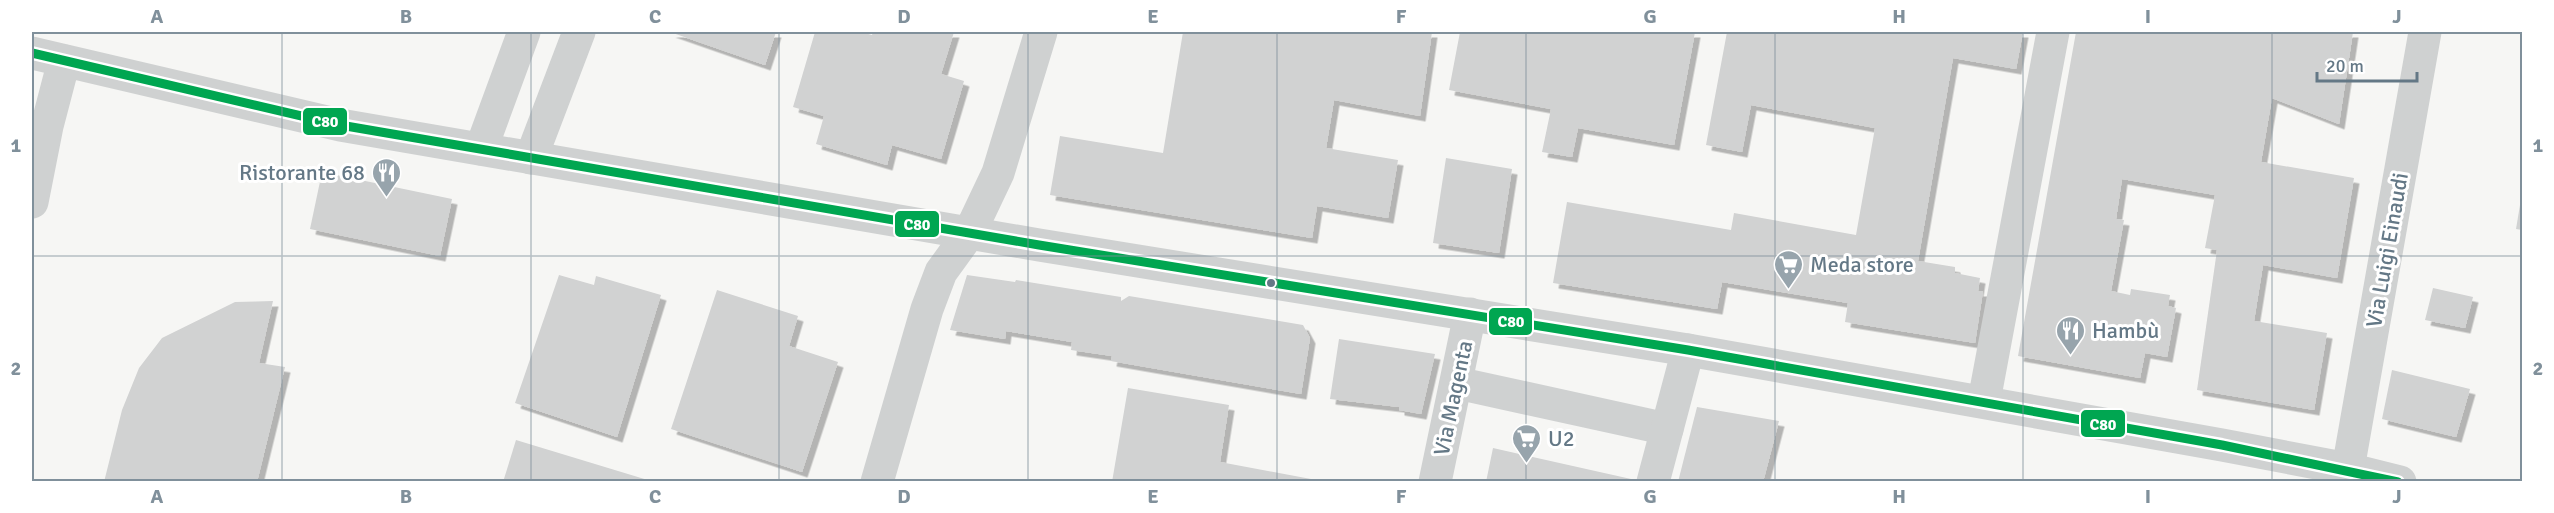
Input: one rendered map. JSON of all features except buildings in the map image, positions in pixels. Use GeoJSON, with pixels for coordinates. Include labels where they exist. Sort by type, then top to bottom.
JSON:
{"type":"FeatureCollection","features":[{"type":"Feature","properties":{"kind":"street"},"geometry":{"type":"LineString","coordinates":[[481,149],[524,32]]}},
{"type":"Feature","properties":{"kind":"street"},"geometry":{"type":"LineString","coordinates":[[531,158],[579,32]]}},
{"type":"Feature","properties":{"kind":"street"},"geometry":{"type":"LineString","coordinates":[[877,482],[927,309],[941,272],[970,232],[998,173],[1041,32]]}},
{"type":"Feature","properties":{"kind":"street"},"geometry":{"type":"LineString","coordinates":[[1984,402],[2053,32]]}},
{"type":"Feature","properties":{"kind":"street","name":"Via Luigi Einaudi"},"geometry":{"type":"LineString","coordinates":[[2348,469],[2425,32]]}},
{"type":"Feature","properties":{"kind":"street"},"geometry":{"type":"LineString","coordinates":[[32,53],[302,117],[970,232],[1688,350],[2348,469],[2400,482]]}},
{"type":"Feature","properties":{"kind":"street"},"geometry":{"type":"LineString","coordinates":[[32,202],[47,126],[64,61]]}},
{"type":"Feature","properties":{"kind":"street","name":"Via Magenta"},"geometry":{"type":"LineString","coordinates":[[1435,482],[1470,314]]}},
{"type":"Feature","properties":{"kind":"street"},"geometry":{"type":"LineString","coordinates":[[1653,482],[1688,350]]}},
{"type":"Feature","properties":{"kind":"street"},"geometry":{"type":"LineString","coordinates":[[1457,383],[1667,429]]}},
{"type":"Feature","properties":{"kind":"transit line","name":"C80"},"geometry":{"type":"LineString","coordinates":[[32,53],[340,125],[1039,245],[1688,350],[2222,445],[2398,482]]}},
{"type":"Feature","properties":{"kind":"place","name":"Ristorante 68"},"geometry":{"type":"Point","coordinates":[386,198]}},
{"type":"Feature","properties":{"kind":"place","name":"Meda store"},"geometry":{"type":"Point","coordinates":[1789,290]}},
{"type":"Feature","properties":{"kind":"place","name":"Hambù"},"geometry":{"type":"Point","coordinates":[2071,356]}},
{"type":"Feature","properties":{"kind":"place","name":"U2"},"geometry":{"type":"Point","coordinates":[1527,464]}}]}
